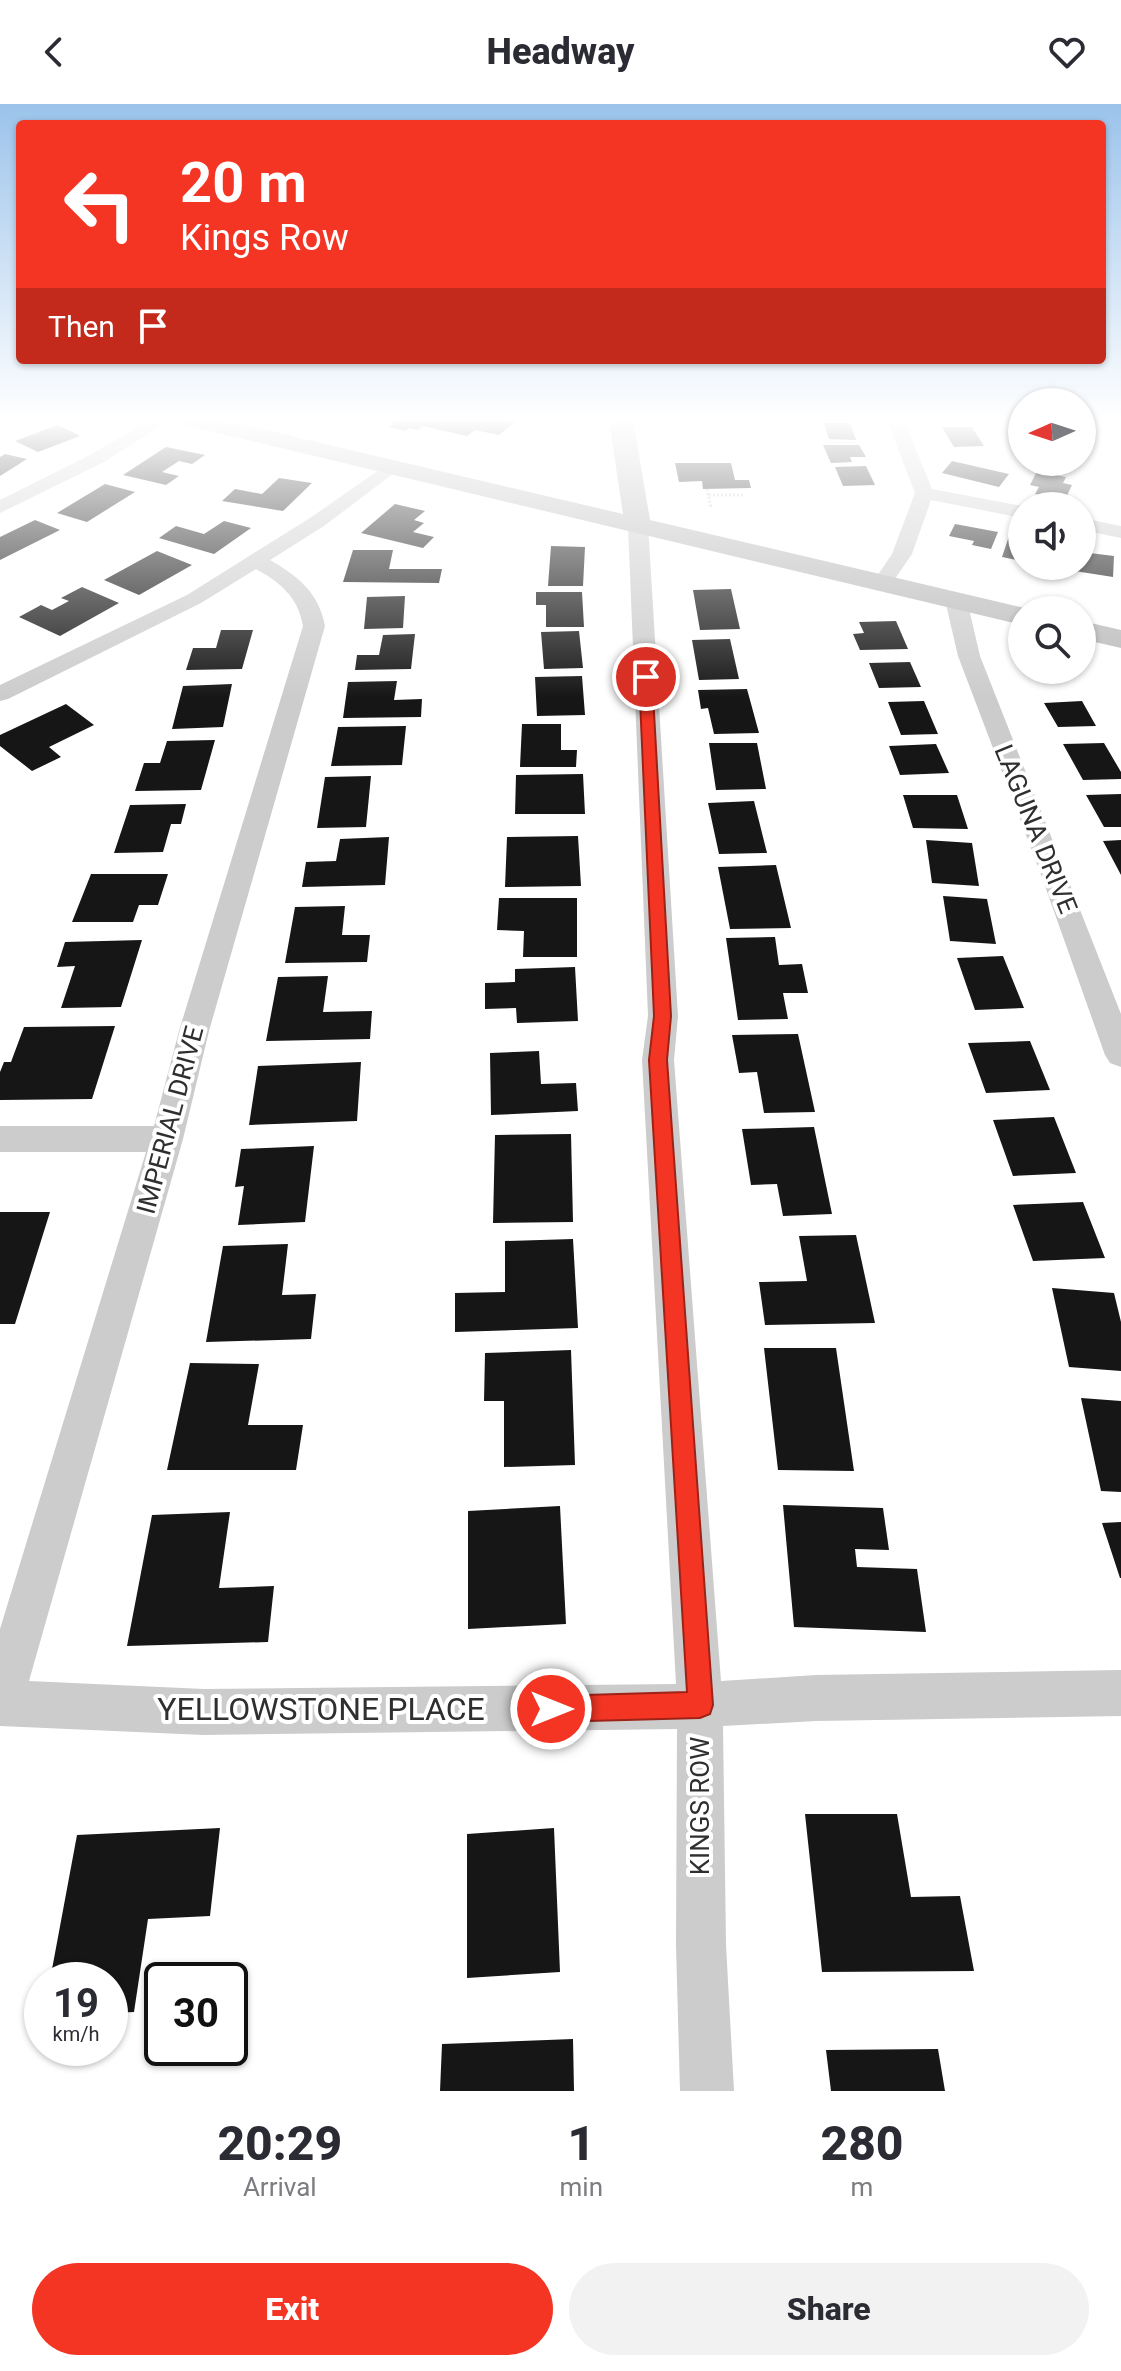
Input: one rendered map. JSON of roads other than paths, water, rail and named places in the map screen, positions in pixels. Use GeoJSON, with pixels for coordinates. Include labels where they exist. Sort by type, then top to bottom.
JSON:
{"type":"FeatureCollection","features":[{"type":"Feature","properties":{"kind":"main road"},"geometry":{"type":"LineString","coordinates":[[587,513],[1008,613]]}},
{"type":"Feature","properties":{"kind":"main road","name":"KINGS ROW"},"geometry":{"type":"LineString","coordinates":[[636,513],[638,525]]}},
{"type":"Feature","properties":{"kind":"main road"},"geometry":{"type":"LineString","coordinates":[[1096,633],[1121,639]]}},
{"type":"Feature","properties":{"kind":"street"},"geometry":{"type":"LineString","coordinates":[[0,694],[194,599],[257,561],[326,513]]}},
{"type":"Feature","properties":{"kind":"street"},"geometry":{"type":"LineString","coordinates":[[883,582],[902,554],[917,513]]}},
{"type":"Feature","properties":{"kind":"street","name":"KINGS ROW"},"geometry":{"type":"LineString","coordinates":[[638,525],[663,1016],[658,1060],[700,1705],[701,1945],[707,2091]]}},
{"type":"Feature","properties":{"kind":"street"},"geometry":{"type":"LineString","coordinates":[[1096,527],[1121,532]]}},
{"type":"Feature","properties":{"kind":"street","name":"IMPERIAL DRIVE"},"geometry":{"type":"LineString","coordinates":[[0,1702],[167,1139],[194,1031],[314,626],[313,610],[292,581],[257,561]]}},
{"type":"Feature","properties":{"kind":"street","name":"LAGUNA DRIVE"},"geometry":{"type":"LineString","coordinates":[[956,600],[974,670],[1054,872],[1121,1055]]}},
{"type":"Feature","properties":{"kind":"street"},"geometry":{"type":"LineString","coordinates":[[0,1139],[167,1139]]}},
{"type":"Feature","properties":{"kind":"street","name":"YELLOWSTONE PLACE"},"geometry":{"type":"LineString","coordinates":[[0,1702],[204,1712],[646,1708],[816,1698],[1121,1693]]}}]}
